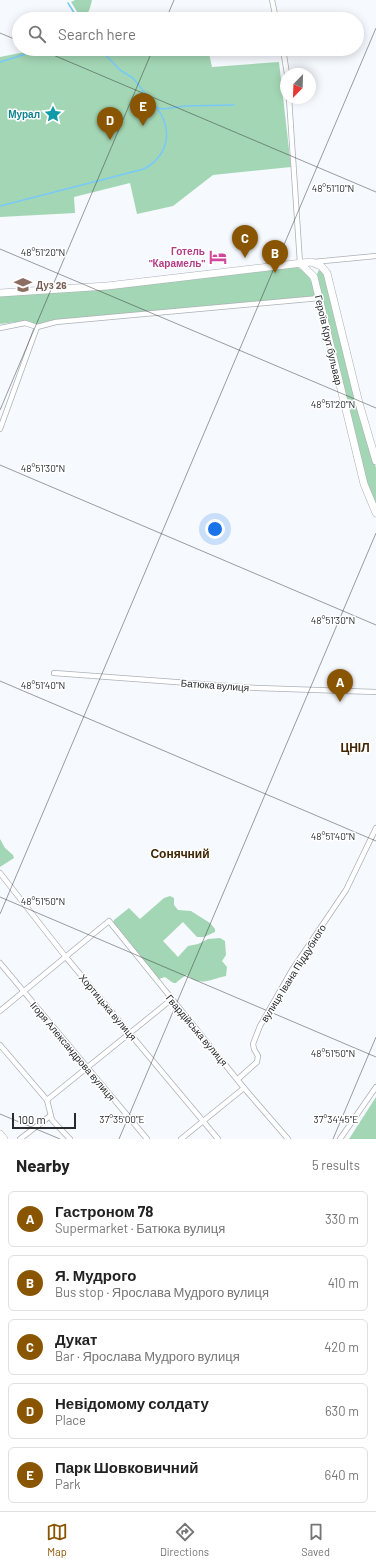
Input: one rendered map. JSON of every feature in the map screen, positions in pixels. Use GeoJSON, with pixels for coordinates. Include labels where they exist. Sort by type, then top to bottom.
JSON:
{"type":"FeatureCollection","features":[{"type":"Feature","properties":{"kind":"street"},"geometry":{"type":"LineString","coordinates":[[272,0],[275,12]]}},
{"type":"Feature","properties":{"kind":"street"},"geometry":{"type":"LineString","coordinates":[[284,56],[286,68]]}},
{"type":"Feature","properties":{"kind":"street"},"geometry":{"type":"LineString","coordinates":[[289,104],[300,263]]}},
{"type":"Feature","properties":{"kind":"street"},"geometry":{"type":"LineString","coordinates":[[0,293],[106,286],[300,263],[376,256]]}},
{"type":"Feature","properties":{"kind":"street","name":"Героїв Крут бульвар"},"geometry":{"type":"LineString","coordinates":[[311,262],[321,266],[327,273],[376,461]]}},
{"type":"Feature","properties":{"kind":"street","name":"Героїв Крут бульвар"},"geometry":{"type":"LineString","coordinates":[[300,263],[314,277],[364,484],[376,513]]}},
{"type":"Feature","properties":{"kind":"street"},"geometry":{"type":"LineString","coordinates":[[0,328],[25,323],[37,327],[56,322],[320,298]]}},
{"type":"Feature","properties":{"kind":"street"},"geometry":{"type":"LineString","coordinates":[[0,429],[37,327]]}},
{"type":"Feature","properties":{"kind":"street","name":"Батюка вулиця"},"geometry":{"type":"LineString","coordinates":[[54,673],[257,688],[376,692]]}},
{"type":"Feature","properties":{"kind":"street","name":"вулиця Івана Піддубного"},"geometry":{"type":"LineString","coordinates":[[238,1079],[257,1062],[258,1056],[253,1044],[260,1026],[292,970],[346,890],[376,828]]}},
{"type":"Feature","properties":{"kind":"street","name":"Хортицька вулиця"},"geometry":{"type":"LineString","coordinates":[[0,873],[65,956],[218,1139]]}},
{"type":"Feature","properties":{"kind":"street","name":"Гвардійська вулиця"},"geometry":{"type":"LineString","coordinates":[[65,956],[109,921],[244,1088],[288,1139]]}},
{"type":"Feature","properties":{"kind":"street"},"geometry":{"type":"LineString","coordinates":[[0,1011],[24,993],[65,956]]}},
{"type":"Feature","properties":{"kind":"street","name":"Ігоря Александрова вулиця"},"geometry":{"type":"LineString","coordinates":[[0,964],[146,1139]]}},
{"type":"Feature","properties":{"kind":"street"},"geometry":{"type":"LineString","coordinates":[[47,1100],[129,1032],[172,999]]}},
{"type":"Feature","properties":{"kind":"street"},"geometry":{"type":"LineString","coordinates":[[0,1045],[47,1100],[52,1120],[70,1139]]}},
{"type":"Feature","properties":{"kind":"street"},"geometry":{"type":"LineString","coordinates":[[340,1139],[376,1087]]}},
{"type":"Feature","properties":{"kind":"street"},"geometry":{"type":"LineString","coordinates":[[181,1139],[244,1088]]}},
{"type":"Feature","properties":{"kind":"street"},"geometry":{"type":"LineString","coordinates":[[20,1139],[50,1116]]}},
{"type":"Feature","properties":{"kind":"street"},"geometry":{"type":"LineString","coordinates":[[0,1134],[4,1139]]}},
{"type":"Feature","properties":{"kind":"green space"},"geometry":{"type":"Polygon","coordinates":[[[75,0],[92,0],[88,12],[77,12],[71,2],[75,0]]]}},
{"type":"Feature","properties":{"kind":"green space"},"geometry":{"type":"Polygon","coordinates":[[[12,55],[12,56],[210,56],[212,67],[279,62],[280,104],[284,104],[291,167],[213,175],[173,206],[137,214],[130,183],[74,197],[75,213],[0,217],[0,57],[12,55]]]}},
{"type":"Feature","properties":{"kind":"green space"},"geometry":{"type":"Polygon","coordinates":[[[297,267],[310,279],[316,296],[56,320],[37,325],[25,321],[0,324],[0,295],[297,267]]]}},
{"type":"Feature","properties":{"kind":"green space"},"geometry":{"type":"Polygon","coordinates":[[[319,270],[323,271],[376,468],[376,508],[366,484],[317,274],[319,270]]]}},
{"type":"Feature","properties":{"kind":"green space"},"geometry":{"type":"Polygon","coordinates":[[[0,839],[5,848],[13,855],[14,858],[0,867],[0,839]]]}},
{"type":"Feature","properties":{"kind":"green space"},"geometry":{"type":"Polygon","coordinates":[[[170,896],[174,898],[174,905],[178,910],[191,911],[210,923],[215,929],[215,932],[204,937],[197,937],[183,922],[163,941],[178,957],[188,946],[198,944],[208,939],[220,938],[225,941],[226,955],[222,961],[227,967],[226,976],[206,981],[197,981],[187,975],[176,983],[165,977],[159,979],[113,923],[114,920],[129,908],[140,919],[164,898],[170,896]]]}},
{"type":"Feature","properties":{"kind":"green space"},"geometry":{"type":"Polygon","coordinates":[[[376,1097],[376,1139],[349,1139],[376,1097]]]}},
{"type":"Feature","properties":{"kind":"waterway"},"geometry":{"type":"LineString","coordinates":[[68,3],[74,12]]}},
{"type":"Feature","properties":{"kind":"waterway"},"geometry":{"type":"LineString","coordinates":[[0,62],[19,56]]}},
{"type":"Feature","properties":{"kind":"waterway"},"geometry":{"type":"LineString","coordinates":[[107,56],[120,70],[133,78],[157,108],[164,109],[185,106],[234,105]]}},
{"type":"Feature","properties":{"kind":"waterway"},"geometry":{"type":"LineString","coordinates":[[0,206],[144,169],[159,157],[166,142],[167,133],[165,125],[157,108]]}},
{"type":"Feature","properties":{"kind":"place","name":"Мурал"},"geometry":{"type":"Point","coordinates":[53,114]}},
{"type":"Feature","properties":{"kind":"place","name":"Парк Шовковичний"},"geometry":{"type":"Point","coordinates":[143,126]}},
{"type":"Feature","properties":{"kind":"place","name":"Невідомому солдату"},"geometry":{"type":"Point","coordinates":[110,140]}},
{"type":"Feature","properties":{"kind":"place","name":"Готель \"Карамель\""},"geometry":{"type":"Point","coordinates":[218,257]}},
{"type":"Feature","properties":{"kind":"place","name":"Дукат"},"geometry":{"type":"Point","coordinates":[245,258]}},
{"type":"Feature","properties":{"kind":"place","name":"Я. Мудрого"},"geometry":{"type":"Point","coordinates":[275,273]}},
{"type":"Feature","properties":{"kind":"place","name":"Дуз 26"},"geometry":{"type":"Point","coordinates":[23,285]}},
{"type":"Feature","properties":{"kind":"place","name":"Гастроном 78"},"geometry":{"type":"Point","coordinates":[340,702]}},
{"type":"Feature","properties":{"kind":"district","name":"ЦНІЛ"},"geometry":{"type":"Point","coordinates":[355,747]}},
{"type":"Feature","properties":{"kind":"district","name":"Сонячний"},"geometry":{"type":"Point","coordinates":[180,853]}}]}
